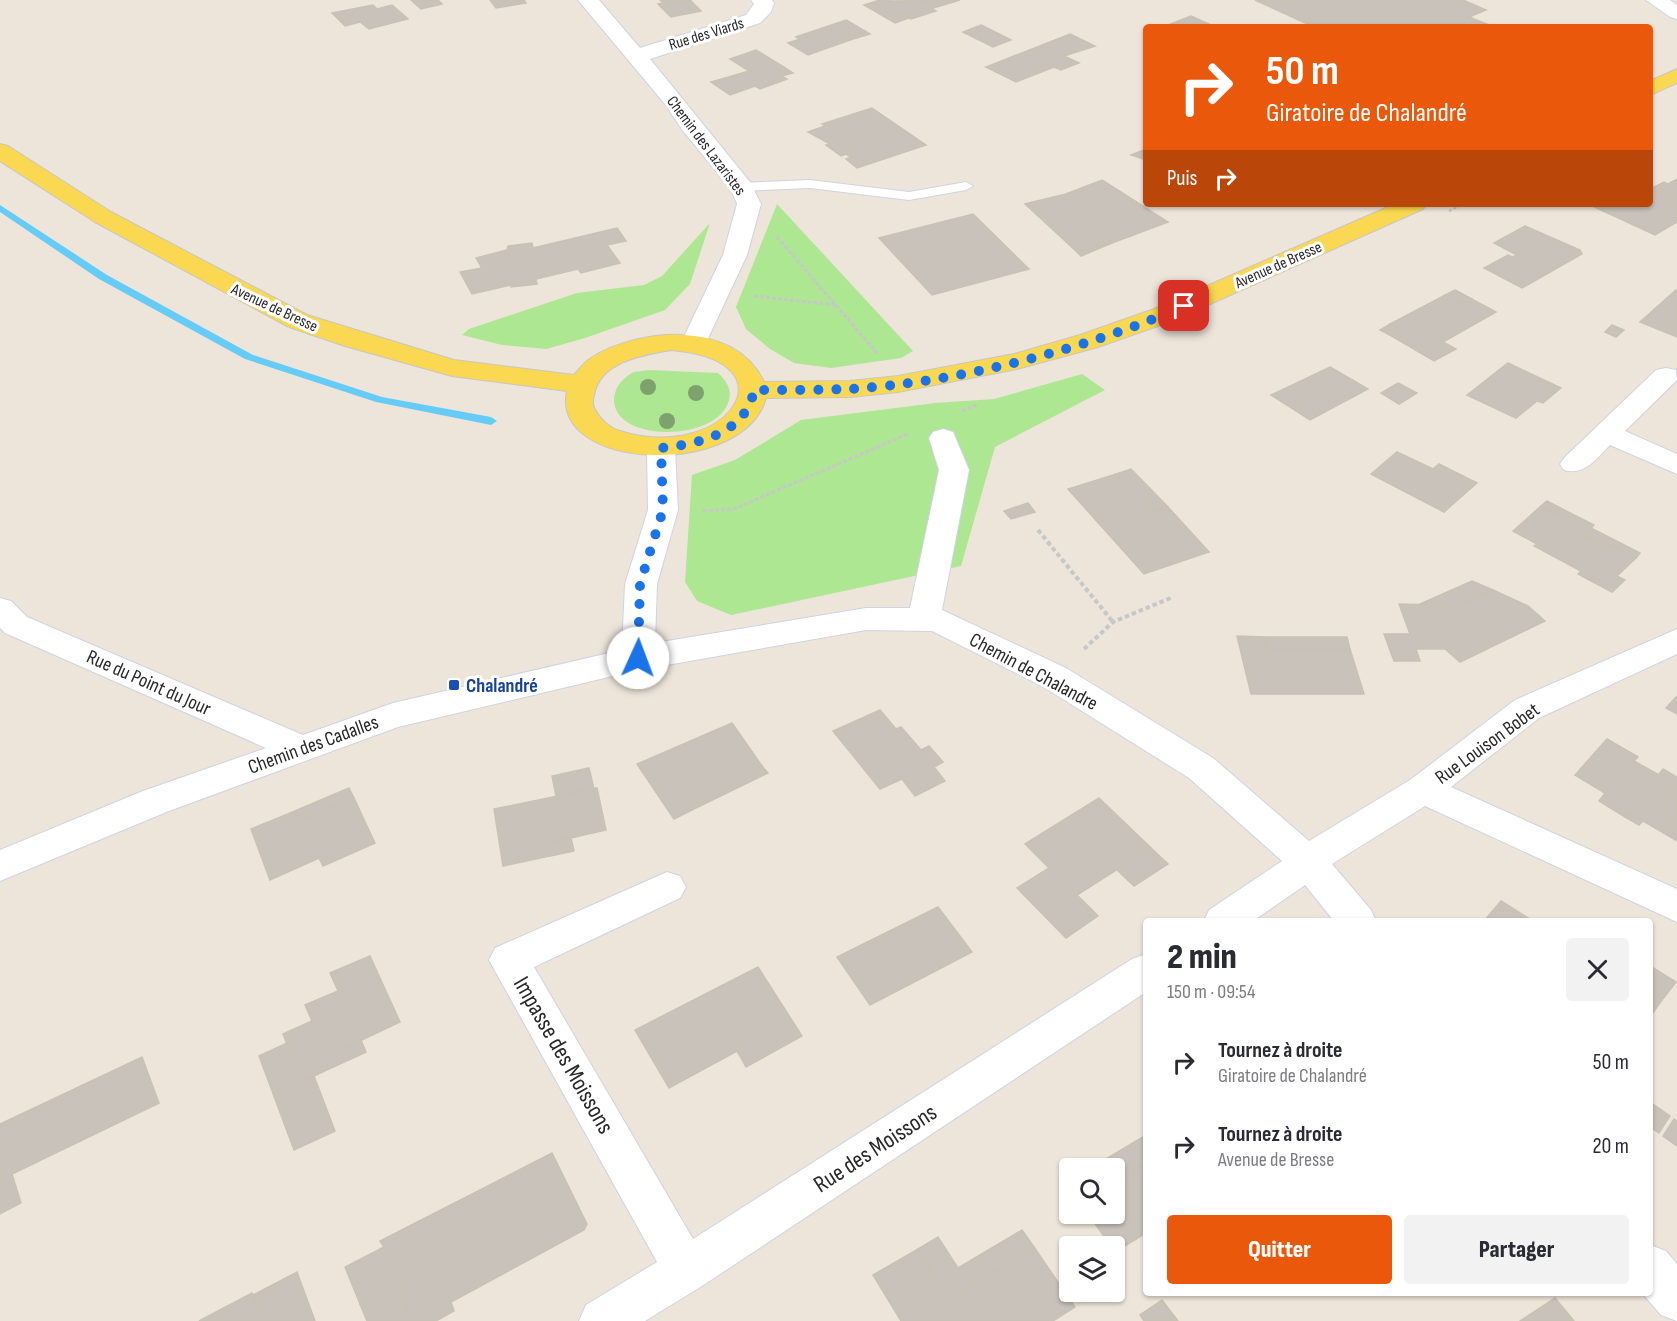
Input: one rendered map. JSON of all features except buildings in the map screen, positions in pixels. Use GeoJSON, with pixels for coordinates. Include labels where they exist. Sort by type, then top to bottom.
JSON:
{"type":"FeatureCollection","features":[{"type":"Feature","properties":{"kind":"main road"},"geometry":{"type":"LineString","coordinates":[[1653,87],[1677,75]]}},
{"type":"Feature","properties":{"kind":"main road","name":"Avenue de Bresse"},"geometry":{"type":"LineString","coordinates":[[0,151],[103,217],[298,321],[354,340],[452,368],[580,384]]}},
{"type":"Feature","properties":{"kind":"main road","name":"Avenue de Bresse"},"geometry":{"type":"LineString","coordinates":[[754,390],[850,389],[898,384],[1017,362],[1089,341],[1163,315],[1408,207]]}},
{"type":"Feature","properties":{"kind":"main road"},"geometry":{"type":"LineString","coordinates":[[655,343],[694,344],[716,350],[735,360],[748,373],[754,390],[752,402],[729,429],[709,439],[661,448],[617,441],[600,433],[587,422],[579,410],[577,397],[580,384],[590,370],[605,358],[625,350],[655,343]]}},
{"type":"Feature","properties":{"kind":"street","name":"Chemin des Lazaristes"},"geometry":{"type":"LineString","coordinates":[[588,0],[674,100],[691,126],[746,196],[735,255],[694,344]]}},
{"type":"Feature","properties":{"kind":"street","name":"Rue des Viards"},"geometry":{"type":"LineString","coordinates":[[637,56],[753,19],[761,12],[764,3],[761,0]]}},
{"type":"Feature","properties":{"kind":"street"},"geometry":{"type":"LineString","coordinates":[[1656,0],[1677,13]]}},
{"type":"Feature","properties":{"kind":"street"},"geometry":{"type":"LineString","coordinates":[[1574,464],[1666,376]]}},
{"type":"Feature","properties":{"kind":"street"},"geometry":{"type":"LineString","coordinates":[[1607,433],[1677,465]]}},
{"type":"Feature","properties":{"kind":"street"},"geometry":{"type":"LineString","coordinates":[[924,620],[954,470],[943,438]]}},
{"type":"Feature","properties":{"kind":"street"},"geometry":{"type":"LineString","coordinates":[[638,658],[640,584],[663,510],[661,448]]}},
{"type":"Feature","properties":{"kind":"street","name":"Rue du Point du Jour"},"geometry":{"type":"LineString","coordinates":[[0,609],[16,625],[302,749]]}},
{"type":"Feature","properties":{"kind":"street","name":"Chemin de Chalandre"},"geometry":{"type":"LineString","coordinates":[[638,658],[866,618],[937,620],[1054,677],[1201,768],[1308,862],[1355,918]]}},
{"type":"Feature","properties":{"kind":"street","name":"Rue Louison Bobet"},"geometry":{"type":"LineString","coordinates":[[1308,862],[1329,846],[1423,790],[1527,709],[1677,641]]}},
{"type":"Feature","properties":{"kind":"street","name":"Chemin des Cadalles"},"geometry":{"type":"LineString","coordinates":[[0,866],[156,801],[393,716],[638,658]]}},
{"type":"Feature","properties":{"kind":"street"},"geometry":{"type":"LineString","coordinates":[[1423,790],[1677,906]]}},
{"type":"Feature","properties":{"kind":"street"},"geometry":{"type":"LineString","coordinates":[[1227,918],[1308,862]]}},
{"type":"Feature","properties":{"kind":"street","name":"Impasse des Moissons"},"geometry":{"type":"LineString","coordinates":[[667,887],[510,960],[687,1270]]}},
{"type":"Feature","properties":{"kind":"street","name":"Rue des Moissons"},"geometry":{"type":"LineString","coordinates":[[602,1321],[687,1270],[1143,973]]}},
{"type":"Feature","properties":{"kind":"street"},"geometry":{"type":"LineString","coordinates":[[1653,1271],[1677,1299]]}},
{"type":"Feature","properties":{"kind":"lane"},"geometry":{"type":"LineString","coordinates":[[746,196],[810,184],[909,196],[966,186]]}},
{"type":"Feature","properties":{"kind":"path"},"geometry":{"type":"LineString","coordinates":[[746,196],[886,363],[898,384]]}},
{"type":"Feature","properties":{"kind":"path"},"geometry":{"type":"LineString","coordinates":[[752,296],[837,305]]}},
{"type":"Feature","properties":{"kind":"path"},"geometry":{"type":"LineString","coordinates":[[702,511],[734,509],[925,426],[943,438]]}},
{"type":"Feature","properties":{"kind":"path"},"geometry":{"type":"LineString","coordinates":[[1038,530],[1113,621]]}},
{"type":"Feature","properties":{"kind":"path"},"geometry":{"type":"LineString","coordinates":[[1054,677],[1113,621],[1173,597]]}},
{"type":"Feature","properties":{"kind":"green space"},"geometry":{"type":"Polygon","coordinates":[[[777,204],[913,351],[901,358],[831,368],[794,363],[770,349],[746,329],[736,307],[777,204]]]}},
{"type":"Feature","properties":{"kind":"green space"},"geometry":{"type":"Polygon","coordinates":[[[710,223],[690,284],[665,310],[546,349],[502,345],[462,335],[469,329],[577,293],[644,285],[662,276],[710,223]]]}},
{"type":"Feature","properties":{"kind":"green space"},"geometry":{"type":"Polygon","coordinates":[[[650,370],[718,373],[729,390],[728,404],[716,418],[705,425],[691,429],[661,432],[633,425],[618,413],[615,407],[615,394],[626,377],[634,372],[650,370]]]}},
{"type":"Feature","properties":{"kind":"green space"},"geometry":{"type":"Polygon","coordinates":[[[1082,374],[1105,390],[995,447],[961,566],[731,615],[697,601],[685,582],[692,475],[735,460],[801,420],[935,403],[994,399],[1082,374]]]}},
{"type":"Feature","properties":{"kind":"waterway"},"geometry":{"type":"LineString","coordinates":[[0,208],[103,277],[249,357],[380,400],[491,421]]}},
{"type":"Feature","properties":{"kind":"place","name":"Chalandré"},"geometry":{"type":"Point","coordinates":[454,685]}},
{"type":"Feature","properties":{"kind":"route"},"geometry":{"type":"LineString","coordinates":[[638,658],[640,584],[663,510],[661,448],[709,439],[729,429],[743,416],[752,402],[754,390],[850,389],[944,377],[1017,362],[1089,341],[1184,306]]}}]}
